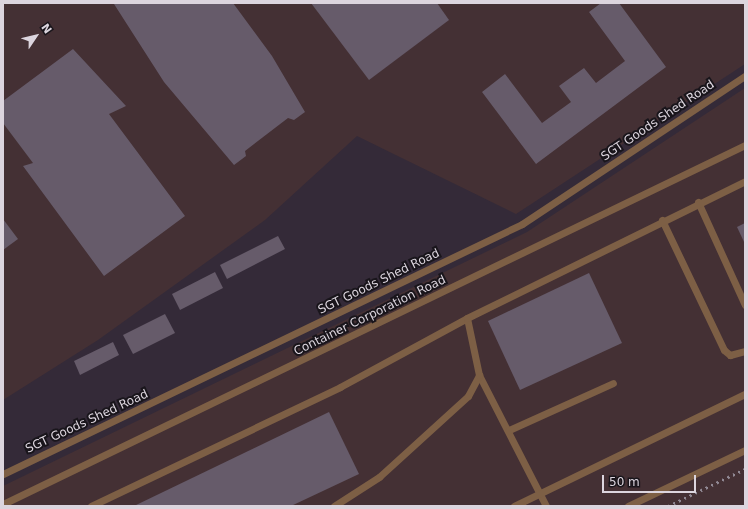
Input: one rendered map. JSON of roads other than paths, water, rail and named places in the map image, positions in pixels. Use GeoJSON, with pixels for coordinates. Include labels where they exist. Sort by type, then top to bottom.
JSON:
{"type":"FeatureCollection","features":[{"type":"Feature","properties":{"kind":"lane","name":"SGT Goods Shed Road"},"geometry":{"type":"LineString","coordinates":[[3,474],[522,224],[745,76]]}},
{"type":"Feature","properties":{"kind":"lane","name":"Container Corporation Road"},"geometry":{"type":"LineString","coordinates":[[3,504],[745,145]]}},
{"type":"Feature","properties":{"kind":"lane"},"geometry":{"type":"LineString","coordinates":[[91,506],[340,387],[467,318],[698,202],[745,181]]}},
{"type":"Feature","properties":{"kind":"lane"},"geometry":{"type":"LineString","coordinates":[[698,202],[745,305]]}},
{"type":"Feature","properties":{"kind":"lane"},"geometry":{"type":"LineString","coordinates":[[662,220],[724,350],[730,355],[745,351]]}},
{"type":"Feature","properties":{"kind":"lane"},"geometry":{"type":"LineString","coordinates":[[467,318],[479,375],[509,430],[546,506]]}},
{"type":"Feature","properties":{"kind":"lane"},"geometry":{"type":"LineString","coordinates":[[334,506],[379,477],[468,396],[479,375]]}},
{"type":"Feature","properties":{"kind":"lane"},"geometry":{"type":"LineString","coordinates":[[509,430],[613,383]]}},
{"type":"Feature","properties":{"kind":"lane"},"geometry":{"type":"LineString","coordinates":[[514,506],[745,394]]}},
{"type":"Feature","properties":{"kind":"lane"},"geometry":{"type":"LineString","coordinates":[[628,506],[745,450]]}},
{"type":"Feature","properties":{"kind":"railway"},"geometry":{"type":"LineString","coordinates":[[668,506],[745,469]]}}]}
